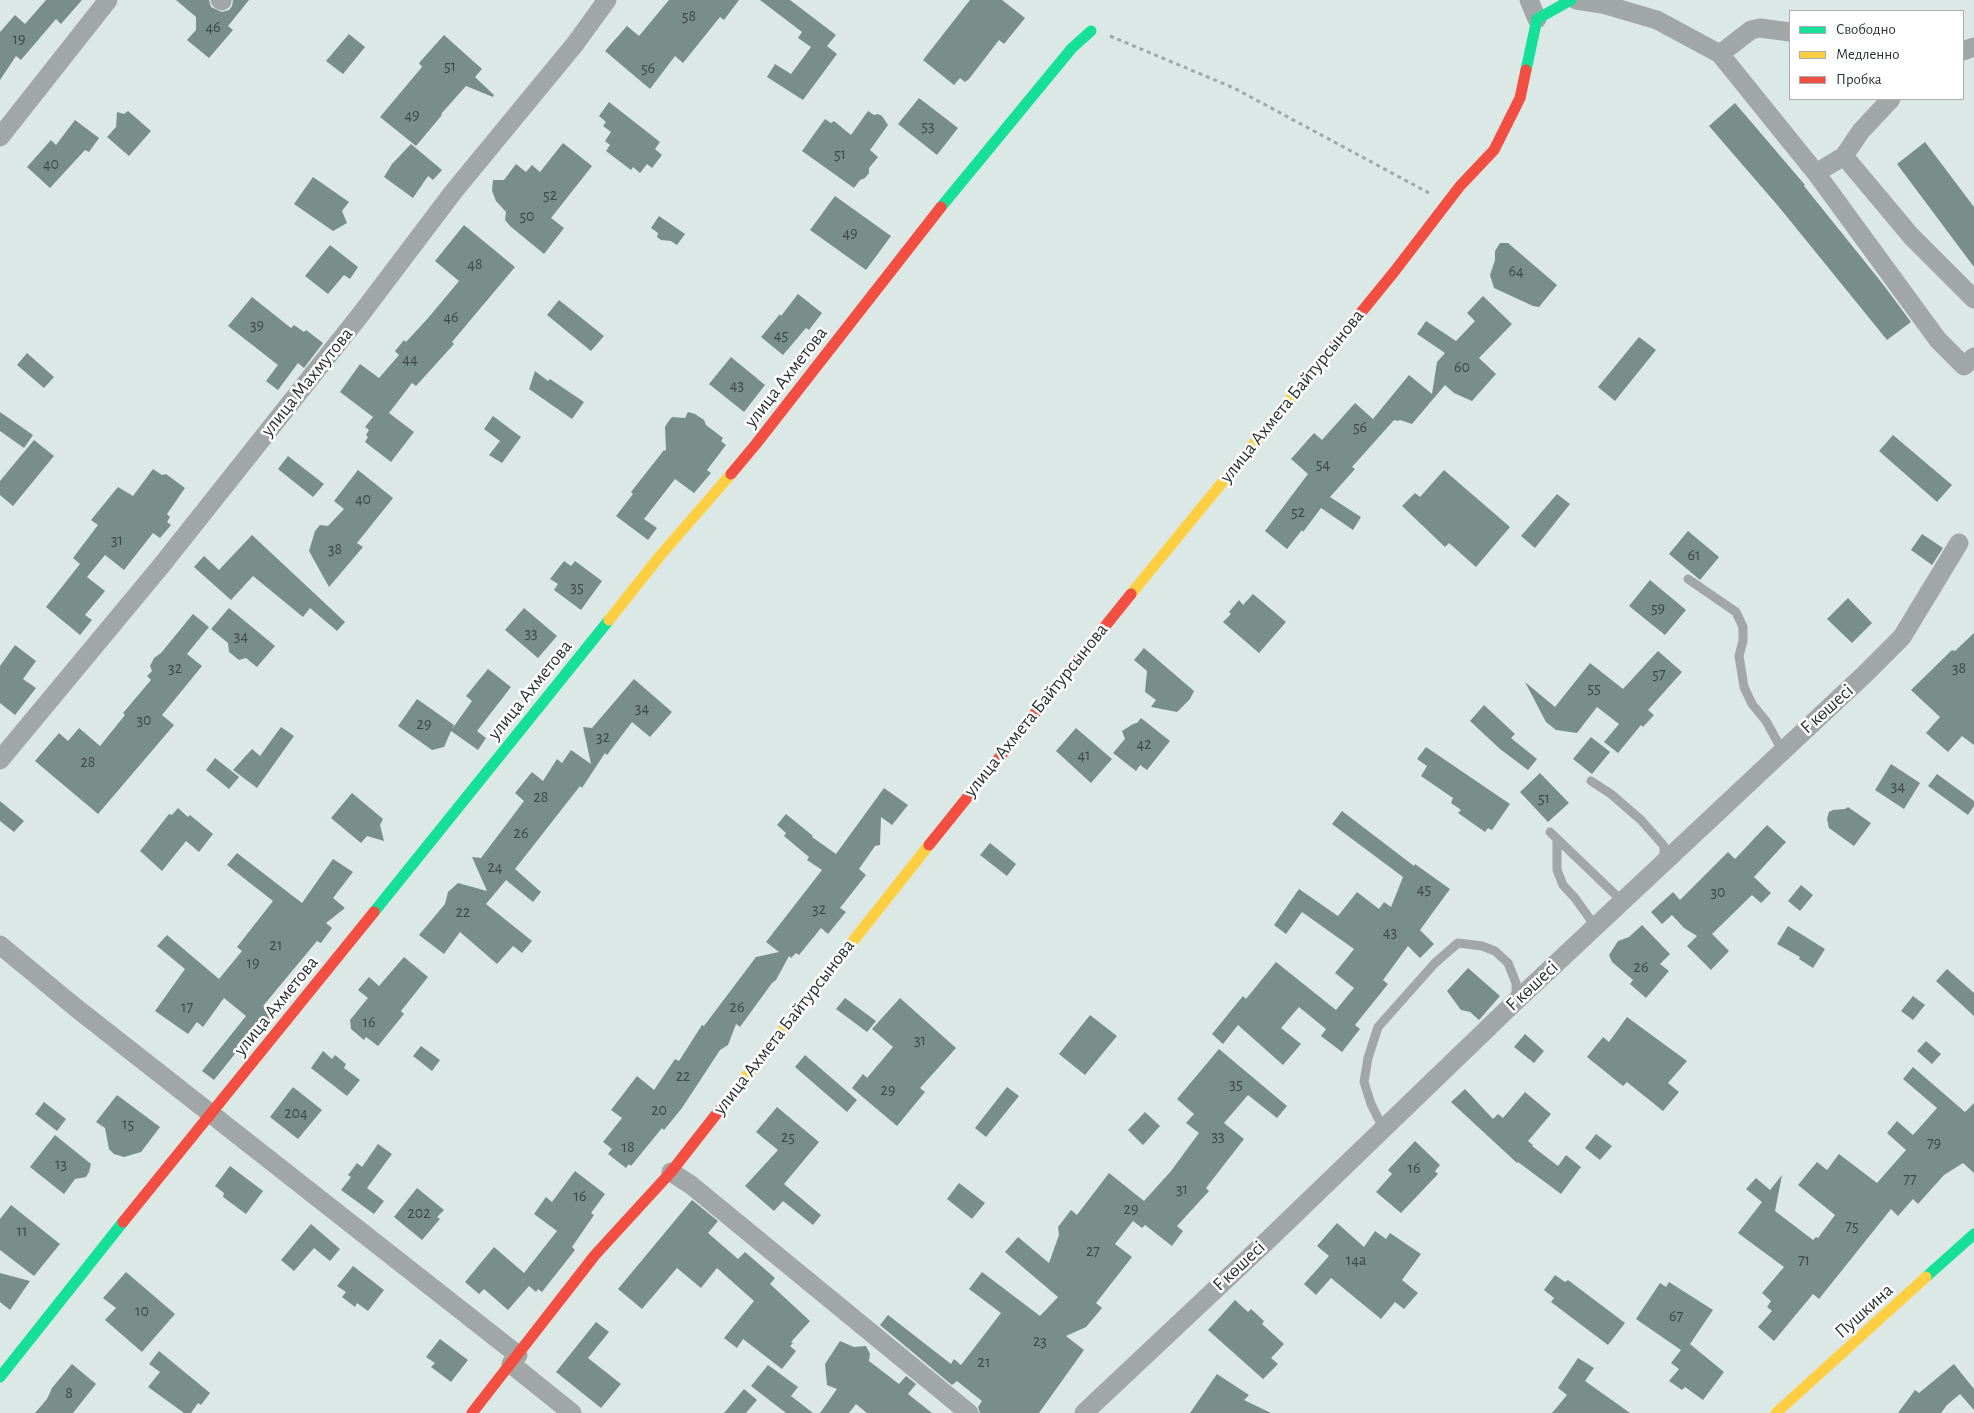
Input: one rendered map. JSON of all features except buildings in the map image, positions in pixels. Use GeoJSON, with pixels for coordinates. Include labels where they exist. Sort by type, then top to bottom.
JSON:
{"type":"FeatureCollection","features":[{"type":"Feature","properties":{"kind":"street"},"geometry":{"type":"LineString","coordinates":[[0,137],[108,0]]}},
{"type":"Feature","properties":{"kind":"street","name":"улица Махмутова"},"geometry":{"type":"LineString","coordinates":[[0,760],[160,566],[361,314],[454,191],[575,44],[607,0]]}},
{"type":"Feature","properties":{"kind":"street"},"geometry":{"type":"LineString","coordinates":[[1529,0],[1537,19],[1571,0]]}},
{"type":"Feature","properties":{"kind":"street"},"geometry":{"type":"LineString","coordinates":[[1576,0],[1602,4],[1657,20],[1720,54],[1816,174],[1938,340],[1964,366],[1974,357]]}},
{"type":"Feature","properties":{"kind":"street","name":"улица Ахмета Байтурсынова"},"geometry":{"type":"LineString","coordinates":[[472,1413],[596,1255],[671,1172],[767,1048],[1048,695],[1394,272],[1460,186],[1494,150],[1520,98],[1537,19]]}},
{"type":"Feature","properties":{"kind":"street"},"geometry":{"type":"LineString","coordinates":[[1720,54],[1751,30],[1760,28],[1789,32]]}},
{"type":"Feature","properties":{"kind":"street","name":"улица Ахметова"},"geometry":{"type":"LineString","coordinates":[[0,1376],[343,952],[486,771],[562,680],[659,557],[756,444],[1010,120],[1072,48],[1091,31]]}},
{"type":"Feature","properties":{"kind":"street"},"geometry":{"type":"LineString","coordinates":[[1816,174],[1844,156],[1861,131],[1890,100]]}},
{"type":"Feature","properties":{"kind":"street"},"geometry":{"type":"LineString","coordinates":[[1844,156],[1911,236],[1974,299]]}},
{"type":"Feature","properties":{"kind":"street","name":"F көшесі"},"geometry":{"type":"LineString","coordinates":[[1084,1413],[1595,926],[1865,674],[1902,637],[1959,544]]}},
{"type":"Feature","properties":{"kind":"street"},"geometry":{"type":"LineString","coordinates":[[0,945],[75,1007],[211,1113],[515,1360],[572,1413]]}},
{"type":"Feature","properties":{"kind":"street"},"geometry":{"type":"LineString","coordinates":[[671,1172],[691,1185],[744,1227],[969,1413]]}},
{"type":"Feature","properties":{"kind":"street","name":"Пушкина"},"geometry":{"type":"LineString","coordinates":[[1776,1413],[1974,1234]]}},
{"type":"Feature","properties":{"kind":"lane"},"geometry":{"type":"LineString","coordinates":[[1688,579],[1736,612],[1743,627],[1743,641],[1739,656],[1744,686],[1752,704],[1766,721],[1782,750]]}},
{"type":"Feature","properties":{"kind":"lane"},"geometry":{"type":"LineString","coordinates":[[1590,781],[1641,820],[1664,846],[1664,862]]}},
{"type":"Feature","properties":{"kind":"lane"},"geometry":{"type":"LineString","coordinates":[[1550,832],[1622,901]]}},
{"type":"Feature","properties":{"kind":"lane"},"geometry":{"type":"LineString","coordinates":[[1557,840],[1557,870],[1563,885],[1595,926]]}},
{"type":"Feature","properties":{"kind":"lane"},"geometry":{"type":"LineString","coordinates":[[1383,1128],[1371,1104],[1364,1082],[1368,1058],[1378,1027],[1435,963],[1458,943],[1482,946],[1495,951],[1508,963],[1516,983],[1516,1001]]}},
{"type":"Feature","properties":{"kind":"path"},"geometry":{"type":"LineString","coordinates":[[1091,31],[1105,33],[1234,88],[1416,184],[1447,204]]}},
{"type":"Feature","properties":{"kind":"traffic: fast"},"geometry":{"type":"LineString","coordinates":[[1526,70],[1537,19],[1571,0]]}},
{"type":"Feature","properties":{"kind":"traffic: fast"},"geometry":{"type":"LineString","coordinates":[[941,207],[1072,48],[1091,31]]}},
{"type":"Feature","properties":{"kind":"traffic: fast"},"geometry":{"type":"LineString","coordinates":[[374,912],[609,620]]}},
{"type":"Feature","properties":{"kind":"traffic: fast"},"geometry":{"type":"LineString","coordinates":[[0,1377],[123,1222]]}},
{"type":"Feature","properties":{"kind":"traffic: fast"},"geometry":{"type":"LineString","coordinates":[[1926,1277],[1974,1234]]}},
{"type":"Feature","properties":{"kind":"traffic: slow"},"geometry":{"type":"LineString","coordinates":[[1131,594],[1328,353]]}},
{"type":"Feature","properties":{"kind":"traffic: slow"},"geometry":{"type":"LineString","coordinates":[[609,620],[659,557],[731,474]]}},
{"type":"Feature","properties":{"kind":"traffic: slow"},"geometry":{"type":"LineString","coordinates":[[725,1103],[929,845]]}},
{"type":"Feature","properties":{"kind":"traffic: slow"},"geometry":{"type":"LineString","coordinates":[[1776,1413],[1926,1277]]}},
{"type":"Feature","properties":{"kind":"traffic: jam"},"geometry":{"type":"LineString","coordinates":[[1328,353],[1394,272],[1460,186],[1494,150],[1520,98],[1526,70]]}},
{"type":"Feature","properties":{"kind":"traffic: jam"},"geometry":{"type":"LineString","coordinates":[[731,474],[941,207]]}},
{"type":"Feature","properties":{"kind":"traffic: jam"},"geometry":{"type":"LineString","coordinates":[[929,845],[1131,594]]}},
{"type":"Feature","properties":{"kind":"traffic: jam"},"geometry":{"type":"LineString","coordinates":[[123,1222],[374,912]]}},
{"type":"Feature","properties":{"kind":"traffic: jam"},"geometry":{"type":"LineString","coordinates":[[472,1413],[595,1255],[671,1172],[725,1103]]}}]}
